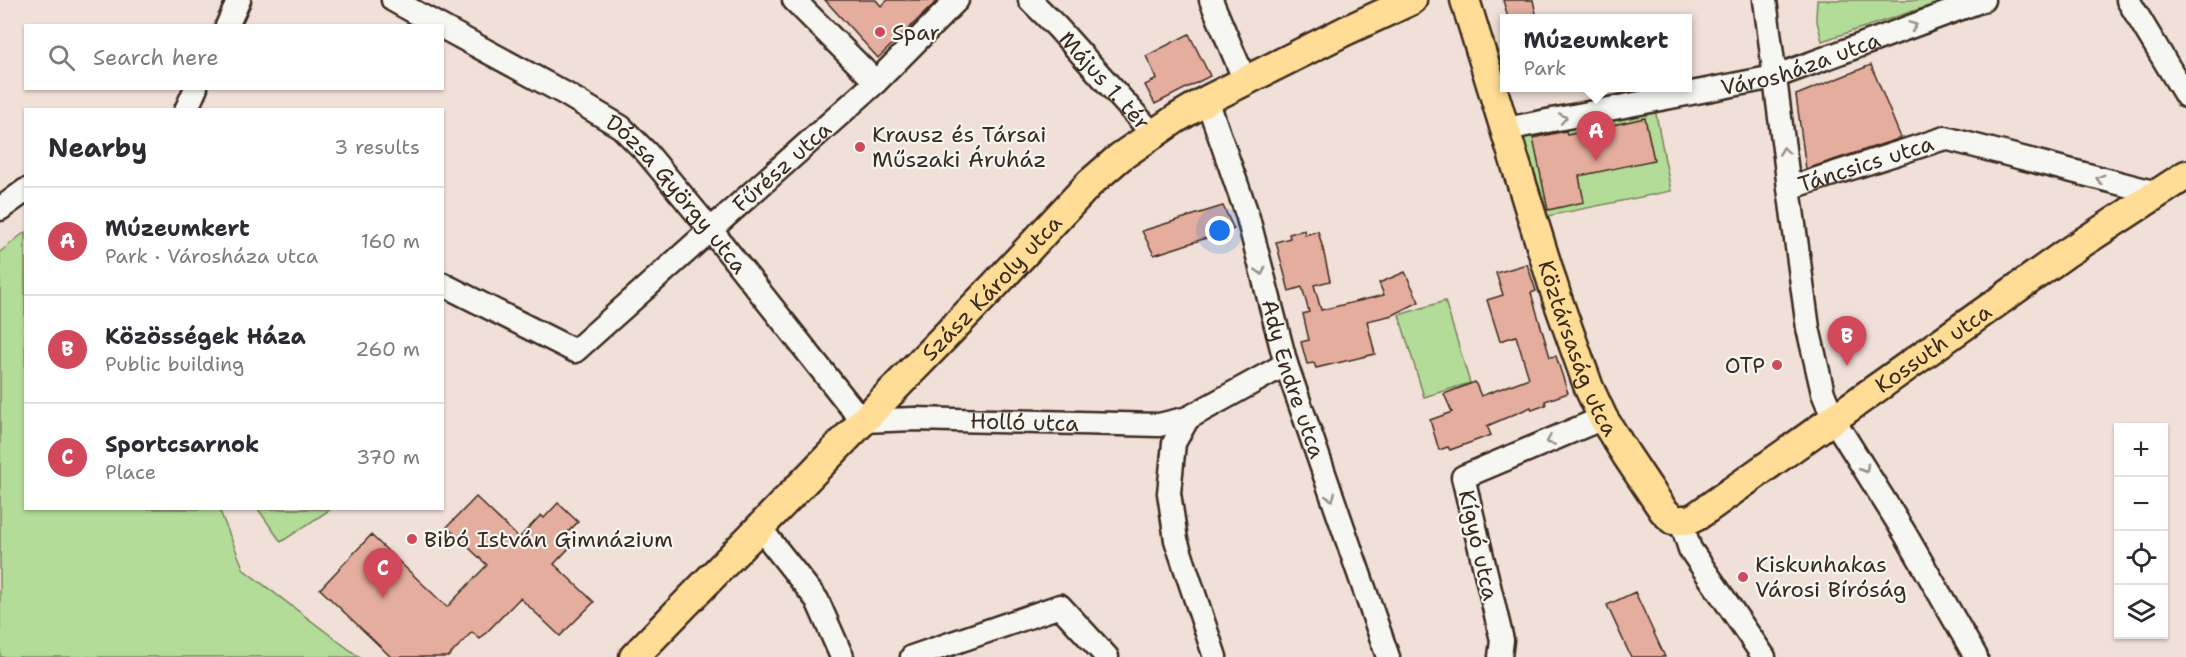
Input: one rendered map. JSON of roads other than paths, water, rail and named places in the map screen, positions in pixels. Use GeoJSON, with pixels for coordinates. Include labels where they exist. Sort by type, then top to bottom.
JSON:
{"type":"FeatureCollection","features":[{"type":"Feature","properties":{"kind":"main road","name":"Szász Károly utca"},"geometry":{"type":"LineString","coordinates":[[634,657],[1090,183],[1120,157],[1207,100],[1412,0]]}},
{"type":"Feature","properties":{"kind":"main road","name":"Köztársaság utca"},"geometry":{"type":"LineString","coordinates":[[1465,0],[1558,301],[1589,388],[1603,418],[1663,510],[1673,520],[1681,522]]}},
{"type":"Feature","properties":{"kind":"main road","name":"Kossuth utca"},"geometry":{"type":"LineString","coordinates":[[1681,522],[1697,516],[2066,254],[2186,175]]}},
{"type":"Feature","properties":{"kind":"street"},"geometry":{"type":"LineString","coordinates":[[228,24],[239,0]]}},
{"type":"Feature","properties":{"kind":"street","name":"Dózsa György utca"},"geometry":{"type":"LineString","coordinates":[[393,0],[437,24]]}},
{"type":"Feature","properties":{"kind":"street"},"geometry":{"type":"LineString","coordinates":[[794,0],[876,82]]}},
{"type":"Feature","properties":{"kind":"street","name":"Fűrész utca"},"geometry":{"type":"LineString","coordinates":[[444,285],[575,351],[876,82],[957,0]]}},
{"type":"Feature","properties":{"kind":"street","name":"Május 1. tér"},"geometry":{"type":"LineString","coordinates":[[1030,0],[1154,134]]}},
{"type":"Feature","properties":{"kind":"street"},"geometry":{"type":"LineString","coordinates":[[1211,0],[1245,81]]}},
{"type":"Feature","properties":{"kind":"street","name":"Táncsics utca"},"geometry":{"type":"LineString","coordinates":[[1766,0],[1789,188],[1945,138],[2157,193]]}},
{"type":"Feature","properties":{"kind":"street","name":"Városháza utca"},"geometry":{"type":"LineString","coordinates":[[1506,129],[1774,77],[1983,0]]}},
{"type":"Feature","properties":{"kind":"street"},"geometry":{"type":"LineString","coordinates":[[2128,0],[2186,96]]}},
{"type":"Feature","properties":{"kind":"street","name":"Dózsa György utca"},"geometry":{"type":"LineString","coordinates":[[444,28],[621,127],[710,228],[862,422]]}},
{"type":"Feature","properties":{"kind":"street"},"geometry":{"type":"LineString","coordinates":[[187,108],[195,90]]}},
{"type":"Feature","properties":{"kind":"street","name":"Ady Endre utca"},"geometry":{"type":"LineString","coordinates":[[1207,100],[1247,214],[1286,364],[1388,657]]}},
{"type":"Feature","properties":{"kind":"street"},"geometry":{"type":"LineString","coordinates":[[1789,188],[1808,328],[1823,393],[1834,420],[1910,543],[1976,657]]}},
{"type":"Feature","properties":{"kind":"street"},"geometry":{"type":"LineString","coordinates":[[0,209],[24,191]]}},
{"type":"Feature","properties":{"kind":"street","name":"Holló utca"},"geometry":{"type":"LineString","coordinates":[[862,422],[914,419],[1159,425],[1188,418],[1286,364]]}},
{"type":"Feature","properties":{"kind":"street"},"geometry":{"type":"LineString","coordinates":[[1188,418],[1174,443],[1169,494],[1176,540],[1215,657]]}},
{"type":"Feature","properties":{"kind":"street","name":"Kígyó utca"},"geometry":{"type":"LineString","coordinates":[[1500,657],[1502,640],[1463,477],[1603,418]]}},
{"type":"Feature","properties":{"kind":"street"},"geometry":{"type":"LineString","coordinates":[[1681,522],[1690,549],[1764,657]]}},
{"type":"Feature","properties":{"kind":"street"},"geometry":{"type":"LineString","coordinates":[[760,528],[818,600],[842,657]]}},
{"type":"Feature","properties":{"kind":"street"},"geometry":{"type":"LineString","coordinates":[[912,657],[1060,606],[1107,657]]}},
{"type":"Feature","properties":{"kind":"place","name":"Spar"},"geometry":{"type":"Point","coordinates":[880,32]}},
{"type":"Feature","properties":{"kind":"place","name":"Krausz és Társai Műszaki Áruház"},"geometry":{"type":"Point","coordinates":[860,147]}},
{"type":"Feature","properties":{"kind":"place","name":"Múzeumkert"},"geometry":{"type":"Point","coordinates":[1596,161]}},
{"type":"Feature","properties":{"kind":"place","name":"OTP"},"geometry":{"type":"Point","coordinates":[1777,365]}},
{"type":"Feature","properties":{"kind":"place","name":"Közösségek Háza"},"geometry":{"type":"Point","coordinates":[1847,366]}},
{"type":"Feature","properties":{"kind":"place","name":"Bibó István Gimnázium"},"geometry":{"type":"Point","coordinates":[412,539]}},
{"type":"Feature","properties":{"kind":"place","name":"Kiskunhakas Városi Bíróság"},"geometry":{"type":"Point","coordinates":[1743,577]}},
{"type":"Feature","properties":{"kind":"place","name":"Sportcsarnok"},"geometry":{"type":"Point","coordinates":[383,598]}}]}
